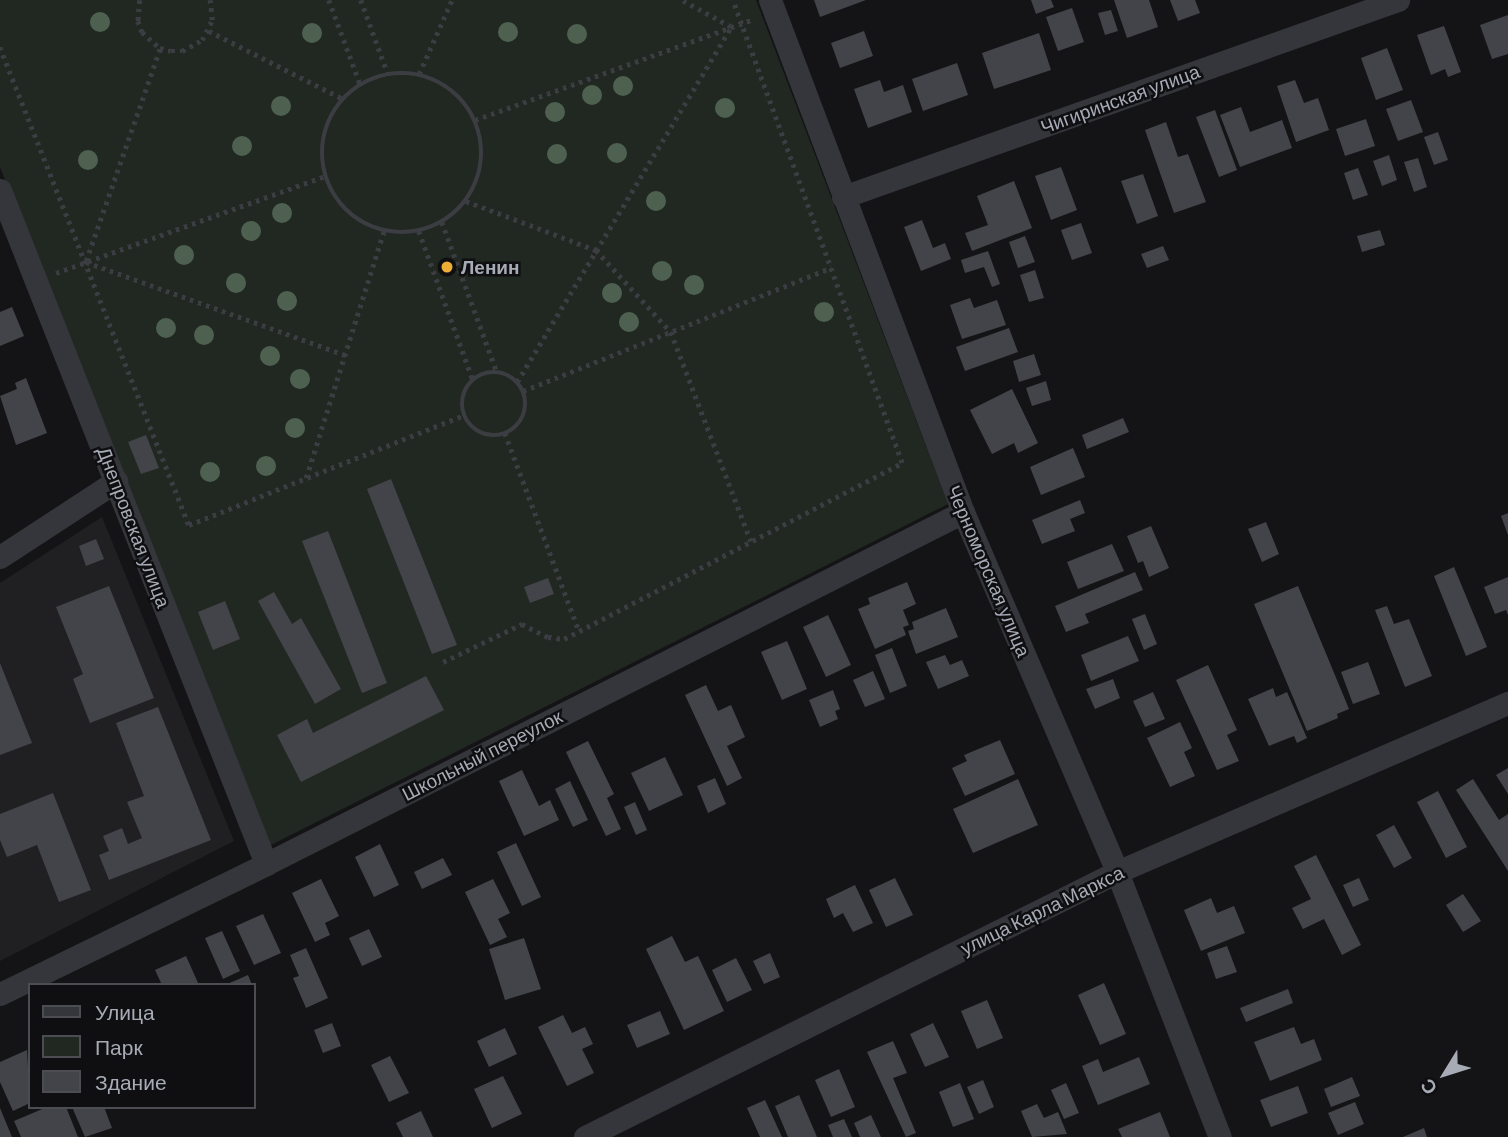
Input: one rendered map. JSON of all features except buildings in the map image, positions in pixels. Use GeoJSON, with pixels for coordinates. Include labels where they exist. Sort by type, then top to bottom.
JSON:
{"type":"FeatureCollection","features":[{"type":"Feature","properties":{"kind":"street","name":"Черноморская улица"},"geometry":{"type":"LineString","coordinates":[[770,0],[842,197],[963,512],[1117,872],[1220,1137]]}},
{"type":"Feature","properties":{"kind":"street","name":"Чигиринская улица"},"geometry":{"type":"LineString","coordinates":[[842,197],[1398,0]]}},
{"type":"Feature","properties":{"kind":"street","name":"Днепровская улица"},"geometry":{"type":"LineString","coordinates":[[0,190],[266,864]]}},
{"type":"Feature","properties":{"kind":"street"},"geometry":{"type":"LineString","coordinates":[[0,556],[117,481]]}},
{"type":"Feature","properties":{"kind":"street","name":"Школьный переулок"},"geometry":{"type":"LineString","coordinates":[[0,994],[266,864],[963,512]]}},
{"type":"Feature","properties":{"kind":"street","name":"улица Карла Маркса"},"geometry":{"type":"LineString","coordinates":[[585,1137],[1117,872],[1508,703]]}},
{"type":"Feature","properties":{"kind":"path"},"geometry":{"type":"LineString","coordinates":[[140,0],[138,20],[142,32],[160,48],[182,51],[202,40],[209,31],[212,20],[210,0]]}},
{"type":"Feature","properties":{"kind":"path"},"geometry":{"type":"LineString","coordinates":[[329,0],[360,85]]}},
{"type":"Feature","properties":{"kind":"path"},"geometry":{"type":"LineString","coordinates":[[361,0],[388,74]]}},
{"type":"Feature","properties":{"kind":"path"},"geometry":{"type":"LineString","coordinates":[[419,74],[452,0]]}},
{"type":"Feature","properties":{"kind":"path"},"geometry":{"type":"LineString","coordinates":[[681,0],[731,27]]}},
{"type":"Feature","properties":{"kind":"path"},"geometry":{"type":"LineString","coordinates":[[443,662],[522,624],[556,640],[579,631],[902,463],[733,0]]}},
{"type":"Feature","properties":{"kind":"path"},"geometry":{"type":"LineString","coordinates":[[475,120],[741,23]]}},
{"type":"Feature","properties":{"kind":"path"},"geometry":{"type":"LineString","coordinates":[[517,382],[731,27]]}},
{"type":"Feature","properties":{"kind":"path"},"geometry":{"type":"LineString","coordinates":[[209,31],[343,99]]}},
{"type":"Feature","properties":{"kind":"path"},"geometry":{"type":"LineString","coordinates":[[0,47],[189,525],[464,415]]}},
{"type":"Feature","properties":{"kind":"path"},"geometry":{"type":"LineString","coordinates":[[85,262],[160,48]]}},
{"type":"Feature","properties":{"kind":"path"},"geometry":{"type":"LineString","coordinates":[[388,74],[419,74],[453,91],[475,120],[480,137],[481,162],[475,186],[466,201],[442,222],[419,231],[384,230],[365,223],[347,211],[334,195],[326,176],[322,155],[324,135],[331,116],[343,99],[360,85],[388,74]]}},
{"type":"Feature","properties":{"kind":"path"},"geometry":{"type":"LineString","coordinates":[[85,262],[326,176]]}},
{"type":"Feature","properties":{"kind":"path"},"geometry":{"type":"LineString","coordinates":[[466,201],[596,250],[671,332],[751,541]]}},
{"type":"Feature","properties":{"kind":"path"},"geometry":{"type":"LineString","coordinates":[[442,222],[497,372]]}},
{"type":"Feature","properties":{"kind":"path"},"geometry":{"type":"LineString","coordinates":[[305,479],[384,230]]}},
{"type":"Feature","properties":{"kind":"path"},"geometry":{"type":"LineString","coordinates":[[419,231],[473,380]]}},
{"type":"Feature","properties":{"kind":"path"},"geometry":{"type":"LineString","coordinates":[[85,262],[346,355]]}},
{"type":"Feature","properties":{"kind":"path"},"geometry":{"type":"LineString","coordinates":[[523,391],[831,268]]}},
{"type":"Feature","properties":{"kind":"path"},"geometry":{"type":"LineString","coordinates":[[487,372],[497,372],[517,382],[523,391],[524,414],[515,428],[505,433],[481,433],[464,415],[463,396],[473,380],[487,372]]}},
{"type":"Feature","properties":{"kind":"path"},"geometry":{"type":"LineString","coordinates":[[505,433],[579,631]]}},
{"type":"Feature","properties":{"kind":"shaded area"},"geometry":{"type":"Polygon","coordinates":[[[102,517],[234,841],[0,961],[0,583],[102,517]]]}},
{"type":"Feature","properties":{"kind":"green space"},"geometry":{"type":"Polygon","coordinates":[[[0,0],[756,0],[948,504],[269,846],[0,167],[0,0]]]}},
{"type":"Feature","properties":{"kind":"place","name":"Ленин"},"geometry":{"type":"Point","coordinates":[447,267]}}]}
